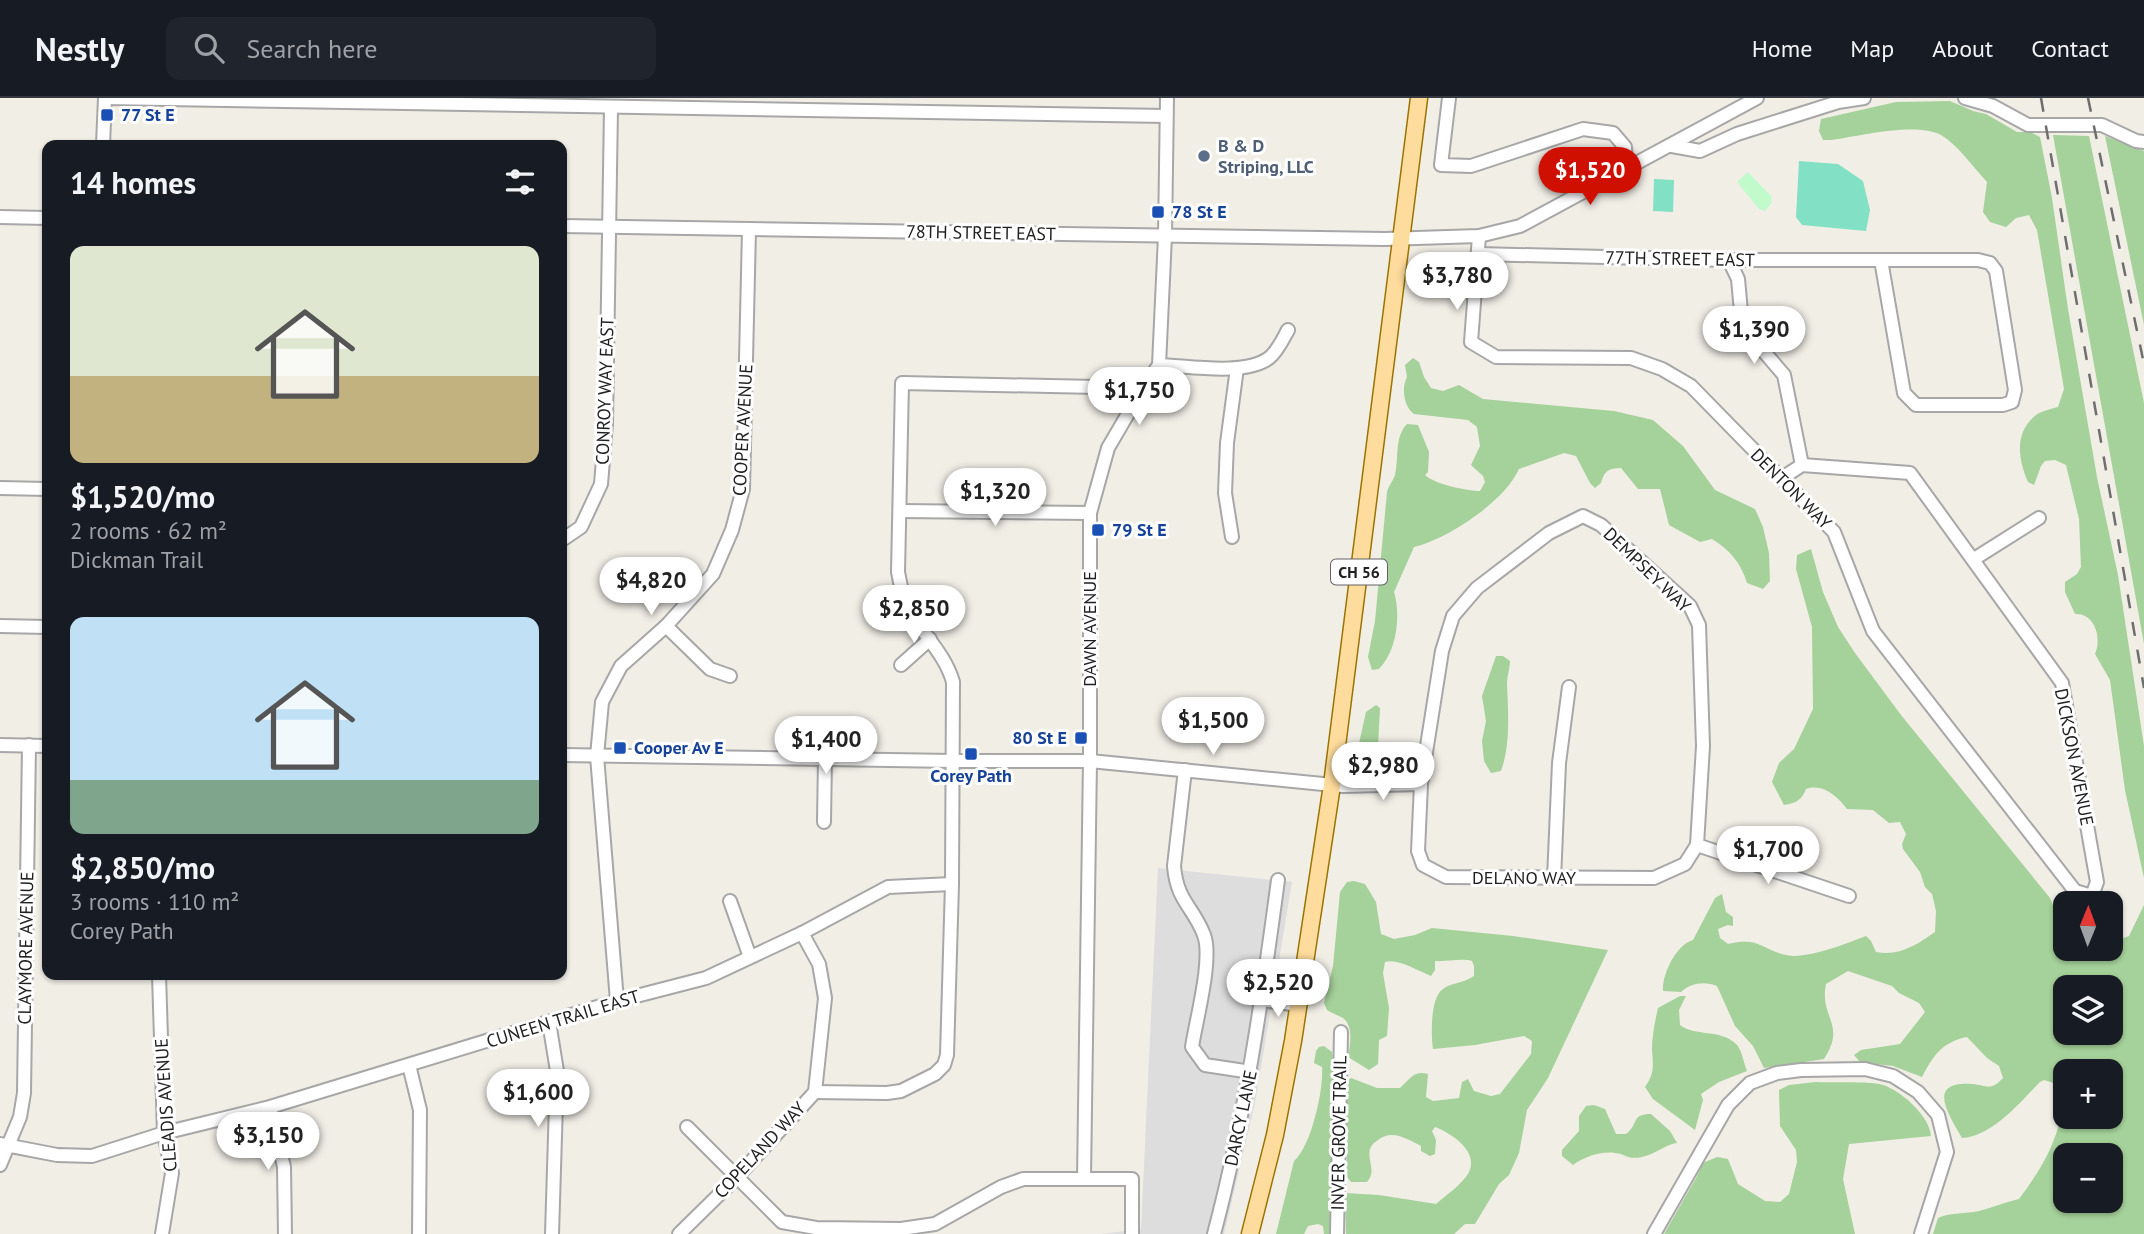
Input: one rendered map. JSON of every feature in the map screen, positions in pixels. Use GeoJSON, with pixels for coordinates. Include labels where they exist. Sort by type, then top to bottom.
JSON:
{"type":"FeatureCollection","features":[{"type":"Feature","properties":{"kind":"main road","name":"CH 56"},"geometry":{"type":"LineString","coordinates":[[1250,1234],[1277,1124],[1299,1005],[1332,785],[1419,98]]}},
{"type":"Feature","properties":{"kind":"street"},"geometry":{"type":"LineString","coordinates":[[103,140],[105,98],[1166,116]]}},
{"type":"Feature","properties":{"kind":"street"},"geometry":{"type":"LineString","coordinates":[[1167,98],[1165,236],[1159,365],[1237,368],[1256,365],[1272,356],[1288,330]]}},
{"type":"Feature","properties":{"kind":"street"},"geometry":{"type":"LineString","coordinates":[[1449,98],[1441,165],[1471,166],[1583,129],[1613,134],[1625,148],[1626,169]]}},
{"type":"Feature","properties":{"kind":"street","name":"78TH STREET EAST"},"geometry":{"type":"LineString","coordinates":[[567,226],[1400,239],[1479,236],[1520,226],[1757,98]]}},
{"type":"Feature","properties":{"kind":"street"},"geometry":{"type":"LineString","coordinates":[[1672,146],[1700,151],[1750,130],[1838,102],[1864,98]]}},
{"type":"Feature","properties":{"kind":"street"},"geometry":{"type":"LineString","coordinates":[[1965,98],[1993,106],[2028,125],[2102,125],[2144,142]]}},
{"type":"Feature","properties":{"kind":"street","name":"CONROY WAY EAST"},"geometry":{"type":"LineString","coordinates":[[567,537],[581,527],[601,484],[606,424],[611,108]]}},
{"type":"Feature","properties":{"kind":"street"},"geometry":{"type":"LineString","coordinates":[[0,217],[42,218]]}},
{"type":"Feature","properties":{"kind":"street","name":"COOPER AVENUE"},"geometry":{"type":"LineString","coordinates":[[617,1002],[597,756],[602,702],[621,666],[666,626],[713,574],[732,530],[743,489],[749,230]]}},
{"type":"Feature","properties":{"kind":"street"},"geometry":{"type":"LineString","coordinates":[[1478,254],[1479,236]]}},
{"type":"Feature","properties":{"kind":"street","name":"77TH STREET EAST"},"geometry":{"type":"LineString","coordinates":[[1478,254],[1729,260],[1881,260],[1979,260],[1990,263],[1996,271],[2015,390],[2012,402],[2003,405],[1916,405],[1910,400],[1904,393],[1881,260]]}},
{"type":"Feature","properties":{"kind":"street","name":"DENTON WAY"},"geometry":{"type":"LineString","coordinates":[[1478,254],[1471,342],[1496,357],[1631,358],[1662,369],[1690,386],[1834,532],[1873,631],[2075,891]]}},
{"type":"Feature","properties":{"kind":"street"},"geometry":{"type":"LineString","coordinates":[[1729,260],[1738,279],[1742,323],[1784,375],[1801,465]]}},
{"type":"Feature","properties":{"kind":"street","name":"DAWN AVENUE"},"geometry":{"type":"LineString","coordinates":[[1084,1178],[1090,761],[1090,513],[1108,448],[1159,365]]}},
{"type":"Feature","properties":{"kind":"street"},"geometry":{"type":"LineString","coordinates":[[1232,537],[1225,493],[1227,443],[1237,368]]}},
{"type":"Feature","properties":{"kind":"street"},"geometry":{"type":"LineString","coordinates":[[814,1092],[901,1091],[935,1074],[944,1065],[947,1055],[952,884],[953,682],[948,666],[909,611],[902,594],[898,572],[902,383],[1143,388]]}},
{"type":"Feature","properties":{"kind":"street"},"geometry":{"type":"LineString","coordinates":[[1782,478],[1801,465],[1910,472],[1974,559],[2039,518]]}},
{"type":"Feature","properties":{"kind":"street"},"geometry":{"type":"LineString","coordinates":[[0,488],[42,489]]}},
{"type":"Feature","properties":{"kind":"street"},"geometry":{"type":"LineString","coordinates":[[900,511],[1090,513]]}},
{"type":"Feature","properties":{"kind":"street","name":"DEMPSEY WAY"},"geometry":{"type":"LineString","coordinates":[[1421,784],[1441,651],[1453,615],[1477,588],[1549,533],[1583,516],[1601,525],[1690,606],[1699,625],[1703,746],[1698,845]]}},
{"type":"Feature","properties":{"kind":"street","name":"DICKSON AVENUE"},"geometry":{"type":"LineString","coordinates":[[1974,559],[2062,683],[2097,882],[2094,891]]}},
{"type":"Feature","properties":{"kind":"street"},"geometry":{"type":"LineString","coordinates":[[0,626],[42,626]]}},
{"type":"Feature","properties":{"kind":"street"},"geometry":{"type":"LineString","coordinates":[[666,626],[710,668],[730,676]]}},
{"type":"Feature","properties":{"kind":"street"},"geometry":{"type":"LineString","coordinates":[[901,665],[930,639]]}},
{"type":"Feature","properties":{"kind":"street"},"geometry":{"type":"LineString","coordinates":[[1554,879],[1559,763],[1569,687]]}},
{"type":"Feature","properties":{"kind":"street"},"geometry":{"type":"LineString","coordinates":[[0,745],[42,746]]}},
{"type":"Feature","properties":{"kind":"street","name":"CLAYMORE AVENUE"},"geometry":{"type":"LineString","coordinates":[[0,1165],[4,1146],[20,1117],[24,1093],[29,746]]}},
{"type":"Feature","properties":{"kind":"street"},"geometry":{"type":"LineString","coordinates":[[567,755],[1090,761],[1332,785],[1421,784]]}},
{"type":"Feature","properties":{"kind":"street"},"geometry":{"type":"LineString","coordinates":[[824,822],[825,759]]}},
{"type":"Feature","properties":{"kind":"street"},"geometry":{"type":"LineString","coordinates":[[1185,771],[1174,866],[1175,881],[1181,897],[1203,932],[1207,953],[1192,1047],[1205,1065],[1251,1072]]}},
{"type":"Feature","properties":{"kind":"street","name":"DELANO WAY"},"geometry":{"type":"LineString","coordinates":[[1421,784],[1418,851],[1423,865],[1446,877],[1654,878],[1685,864],[1698,845]]}},
{"type":"Feature","properties":{"kind":"street"},"geometry":{"type":"LineString","coordinates":[[1698,845],[1849,896]]}},
{"type":"Feature","properties":{"kind":"street","name":"DARCY LANE"},"geometry":{"type":"LineString","coordinates":[[1214,1234],[1251,1072],[1278,880]]}},
{"type":"Feature","properties":{"kind":"street","name":"CUNEEN TRAIL EAST"},"geometry":{"type":"LineString","coordinates":[[4,1146],[57,1155],[92,1156],[164,1133],[270,1107],[549,1022],[706,978],[802,933],[888,887],[952,884]]}},
{"type":"Feature","properties":{"kind":"street"},"geometry":{"type":"LineString","coordinates":[[730,901],[750,957]]}},
{"type":"Feature","properties":{"kind":"street","name":"COPELAND WAY"},"geometry":{"type":"LineString","coordinates":[[678,1234],[736,1178],[814,1092],[825,998],[819,964],[802,933]]}},
{"type":"Feature","properties":{"kind":"street","name":"CLEADIS AVENUE"},"geometry":{"type":"LineString","coordinates":[[159,980],[164,1133],[172,1173],[162,1234]]}},
{"type":"Feature","properties":{"kind":"street"},"geometry":{"type":"LineString","coordinates":[[1262,1000],[1299,1005]]}},
{"type":"Feature","properties":{"kind":"street"},"geometry":{"type":"LineString","coordinates":[[549,1022],[557,1071],[552,1234]]}},
{"type":"Feature","properties":{"kind":"street","name":"INVER GROVE TRAIL"},"geometry":{"type":"LineString","coordinates":[[1337,1234],[1340,1032]]}},
{"type":"Feature","properties":{"kind":"street"},"geometry":{"type":"LineString","coordinates":[[409,1065],[420,1110],[419,1234]]}},
{"type":"Feature","properties":{"kind":"street"},"geometry":{"type":"LineString","coordinates":[[1654,1234],[1728,1105],[1750,1083],[1777,1073],[1801,1070],[1865,1069],[1893,1076],[1918,1092],[1938,1115],[1947,1152],[1921,1234]]}},
{"type":"Feature","properties":{"kind":"street"},"geometry":{"type":"LineString","coordinates":[[270,1107],[284,1167],[285,1234]]}},
{"type":"Feature","properties":{"kind":"street"},"geometry":{"type":"LineString","coordinates":[[687,1127],[782,1222],[845,1231],[901,1229],[934,1224],[1001,1187],[1023,1179],[1132,1179],[1132,1234]]}},
{"type":"Feature","properties":{"kind":"shaded area"},"geometry":{"type":"Polygon","coordinates":[[[1158,868],[1292,882],[1255,1103],[1224,1234],[1101,1234],[1141,1229],[1158,868]]]}},
{"type":"Feature","properties":{"kind":"green space"},"geometry":{"type":"Polygon","coordinates":[[[1950,101],[1986,114],[2017,132],[2030,132],[2040,137],[2097,477],[2118,575],[2144,746],[2144,878],[2125,790],[2110,680],[2095,654],[2098,641],[2092,622],[2075,614],[2065,592],[2065,582],[2077,574],[2081,567],[2079,519],[2066,465],[2055,460],[2045,461],[2034,485],[2028,482],[2020,455],[2024,429],[2038,414],[2058,407],[2064,389],[2037,230],[2029,215],[2016,218],[2006,227],[1990,222],[1983,212],[1987,182],[1959,150],[1941,135],[1930,131],[1903,130],[1823,140],[1819,131],[1821,119],[1896,102],[1950,101]]]}},
{"type":"Feature","properties":{"kind":"green space"},"geometry":{"type":"Polygon","coordinates":[[[2053,135],[2089,136],[2144,403],[2144,644],[2053,135]]]}},
{"type":"Feature","properties":{"kind":"green space"},"geometry":{"type":"Polygon","coordinates":[[[2105,136],[2144,151],[2144,325],[2105,136]]]}},
{"type":"Feature","properties":{"kind":"green space"},"geometry":{"type":"Polygon","coordinates":[[[1799,161],[1838,164],[1863,181],[1870,210],[1866,231],[1802,225],[1796,217],[1799,161]]]}},
{"type":"Feature","properties":{"kind":"green space"},"geometry":{"type":"Polygon","coordinates":[[[1748,172],[1772,197],[1771,204],[1765,211],[1759,209],[1737,182],[1748,172]]]}},
{"type":"Feature","properties":{"kind":"green space"},"geometry":{"type":"Polygon","coordinates":[[[1654,179],[1674,180],[1673,212],[1653,211],[1654,179]]]}},
{"type":"Feature","properties":{"kind":"green space"},"geometry":{"type":"Polygon","coordinates":[[[1413,358],[1419,362],[1431,388],[1443,391],[1459,385],[1483,399],[1614,411],[1653,420],[1683,446],[1715,490],[1755,509],[1763,527],[1769,553],[1770,581],[1763,589],[1747,583],[1738,563],[1718,543],[1712,539],[1700,542],[1669,525],[1660,489],[1638,489],[1621,468],[1608,471],[1595,488],[1576,456],[1564,453],[1519,469],[1512,481],[1489,506],[1443,536],[1414,547],[1394,592],[1397,622],[1394,643],[1379,669],[1372,670],[1368,657],[1375,621],[1387,492],[1395,475],[1403,429],[1407,424],[1418,425],[1429,452],[1428,472],[1425,475],[1429,478],[1474,491],[1480,491],[1485,482],[1483,476],[1471,465],[1480,446],[1477,427],[1468,420],[1414,414],[1408,407],[1404,392],[1407,377],[1405,365],[1413,358]]]}},
{"type":"Feature","properties":{"kind":"green space"},"geometry":{"type":"Polygon","coordinates":[[[1811,549],[1823,592],[1838,627],[1855,653],[1901,715],[2050,898],[2053,906],[2053,961],[2123,961],[2123,938],[2129,936],[2144,905],[2144,1234],[1933,1234],[1938,1218],[1979,1211],[2019,1199],[2048,1154],[2057,1129],[2123,1129],[2123,1059],[2053,1059],[2053,1083],[2044,1080],[2040,1082],[1995,1125],[1973,1136],[1962,1138],[1947,1110],[1945,1094],[1949,1088],[1958,1085],[1995,1085],[2003,1078],[1999,1066],[1987,1058],[1967,1037],[1951,1042],[1939,1051],[1922,1077],[1893,1066],[1860,1062],[1854,1055],[1861,1050],[1900,1044],[1925,1012],[1919,1003],[1899,993],[1892,986],[1848,971],[1826,984],[1826,1005],[1833,1037],[1824,1059],[1764,1068],[1753,1046],[1735,1026],[1717,986],[1698,984],[1681,992],[1663,991],[1671,961],[1681,948],[1693,940],[1715,898],[1722,894],[1726,912],[1733,917],[1733,926],[1718,929],[1720,938],[1728,944],[1754,943],[1786,955],[1815,953],[1866,936],[1876,952],[1893,953],[1915,945],[1935,932],[1936,911],[1932,894],[1903,849],[1906,834],[1900,822],[1889,823],[1873,810],[1847,809],[1834,795],[1818,788],[1806,789],[1798,801],[1784,805],[1772,782],[1779,763],[1794,749],[1813,709],[1812,627],[1796,569],[1797,555],[1811,549]]]}},
{"type":"Feature","properties":{"kind":"green space"},"geometry":{"type":"Polygon","coordinates":[[[1496,656],[1503,656],[1510,661],[1507,683],[1508,727],[1501,771],[1491,773],[1484,761],[1482,741],[1486,721],[1482,696],[1496,656]]]}},
{"type":"Feature","properties":{"kind":"green space"},"geometry":{"type":"Polygon","coordinates":[[[1376,705],[1380,708],[1378,746],[1383,758],[1381,763],[1369,764],[1361,759],[1358,748],[1366,712],[1376,705]]]}},
{"type":"Feature","properties":{"kind":"green space"},"geometry":{"type":"Polygon","coordinates":[[[1347,882],[1365,884],[1376,902],[1381,934],[1394,939],[1432,928],[1513,936],[1608,950],[1548,1078],[1527,1110],[1519,1153],[1509,1175],[1499,1184],[1475,1224],[1465,1224],[1454,1234],[1346,1234],[1345,1193],[1436,1204],[1463,1181],[1471,1164],[1462,1144],[1435,1127],[1432,1131],[1436,1140],[1435,1154],[1430,1156],[1421,1151],[1421,1146],[1400,1136],[1383,1137],[1370,1149],[1370,1178],[1367,1182],[1351,1182],[1347,1177],[1347,1081],[1351,1078],[1377,1088],[1400,1088],[1412,1076],[1423,1073],[1428,1074],[1426,1097],[1433,1101],[1459,1098],[1462,1082],[1468,1079],[1474,1091],[1491,1096],[1500,1094],[1531,1054],[1532,1041],[1524,1036],[1433,1049],[1432,1026],[1439,993],[1446,987],[1474,976],[1472,961],[1435,961],[1435,970],[1431,976],[1402,963],[1390,961],[1385,962],[1383,973],[1389,1008],[1387,1036],[1379,1040],[1378,1064],[1369,1070],[1348,1057],[1349,1026],[1343,1018],[1327,1010],[1324,1003],[1333,966],[1340,892],[1347,882]]]}},
{"type":"Feature","properties":{"kind":"green space"},"geometry":{"type":"Polygon","coordinates":[[[1680,996],[1686,996],[1679,1010],[1680,1025],[1686,1029],[1716,1034],[1731,1040],[1739,1048],[1747,1071],[1719,1082],[1701,1094],[1703,1100],[1695,1130],[1653,1099],[1645,1087],[1653,1069],[1652,1049],[1658,1008],[1680,996]]]}},
{"type":"Feature","properties":{"kind":"green space"},"geometry":{"type":"Polygon","coordinates":[[[1324,1046],[1332,1052],[1334,1075],[1330,1234],[1324,1234],[1323,1226],[1318,1224],[1308,1226],[1304,1234],[1276,1234],[1294,1161],[1306,1143],[1315,1117],[1322,1067],[1314,1063],[1316,1051],[1324,1046]]]}},
{"type":"Feature","properties":{"kind":"green space"},"geometry":{"type":"Polygon","coordinates":[[[1816,1082],[1878,1084],[1890,1088],[1920,1113],[1931,1136],[1849,1144],[1843,1179],[1855,1234],[1664,1234],[1703,1163],[1717,1157],[1728,1159],[1738,1184],[1765,1201],[1780,1202],[1789,1194],[1797,1162],[1796,1150],[1780,1126],[1779,1090],[1789,1085],[1816,1082]]]}},
{"type":"Feature","properties":{"kind":"green space"},"geometry":{"type":"Polygon","coordinates":[[[1594,1105],[1605,1109],[1616,1134],[1626,1134],[1640,1116],[1651,1114],[1670,1131],[1677,1143],[1642,1157],[1604,1153],[1587,1157],[1573,1165],[1562,1156],[1562,1150],[1579,1131],[1579,1116],[1586,1106],[1594,1105]]]}},
{"type":"Feature","properties":{"kind":"railway"},"geometry":{"type":"LineString","coordinates":[[2041,98],[2144,688]]}},
{"type":"Feature","properties":{"kind":"railway"},"geometry":{"type":"LineString","coordinates":[[2088,98],[2144,364]]}},
{"type":"Feature","properties":{"kind":"place","name":"77 St E"},"geometry":{"type":"Point","coordinates":[107,115]}},
{"type":"Feature","properties":{"kind":"place","name":"B & D Striping, LLC"},"geometry":{"type":"Point","coordinates":[1204,156]}},
{"type":"Feature","properties":{"kind":"place","name":"78 St E"},"geometry":{"type":"Point","coordinates":[1158,212]}},
{"type":"Feature","properties":{"kind":"place","name":"79 St E"},"geometry":{"type":"Point","coordinates":[1098,530]}},
{"type":"Feature","properties":{"kind":"place","name":"80 St E"},"geometry":{"type":"Point","coordinates":[1081,738]}},
{"type":"Feature","properties":{"kind":"place","name":"Cooper Av E"},"geometry":{"type":"Point","coordinates":[620,748]}},
{"type":"Feature","properties":{"kind":"place","name":"Corey Path"},"geometry":{"type":"Point","coordinates":[971,754]}}]}
